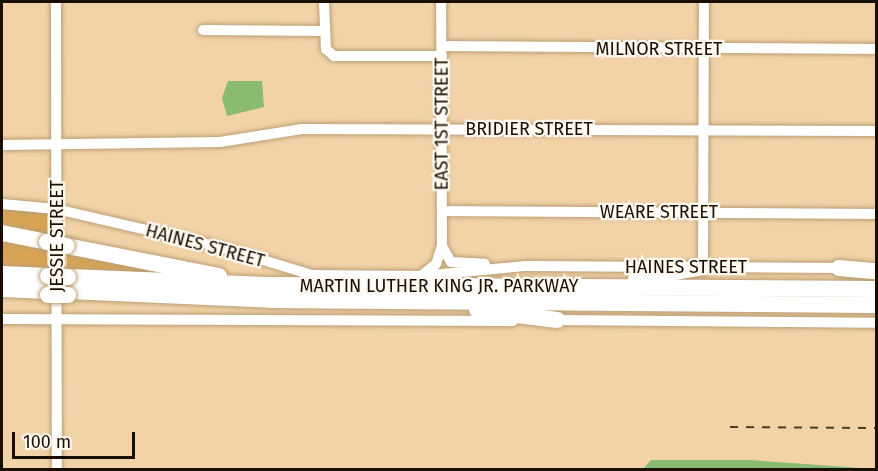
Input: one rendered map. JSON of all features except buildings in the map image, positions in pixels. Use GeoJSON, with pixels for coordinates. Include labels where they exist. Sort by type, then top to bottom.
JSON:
{"type":"FeatureCollection","features":[{"type":"Feature","properties":{"kind":"highway"},"geometry":{"type":"LineString","coordinates":[[2,233],[267,285]]}},
{"type":"Feature","properties":{"kind":"highway"},"geometry":{"type":"LineString","coordinates":[[561,287],[703,267]]}},
{"type":"Feature","properties":{"kind":"highway"},"geometry":{"type":"LineString","coordinates":[[839,268],[876,271]]}},
{"type":"Feature","properties":{"kind":"highway","name":"MARTIN LUTHER KING JR. PARKWAY"},"geometry":{"type":"LineString","coordinates":[[2,274],[48,287]]}},
{"type":"Feature","properties":{"kind":"highway","name":"MARTIN LUTHER KING JR. PARKWAY"},"geometry":{"type":"LineString","coordinates":[[68,288],[267,285],[876,290]]}},
{"type":"Feature","properties":{"kind":"highway"},"geometry":{"type":"LineString","coordinates":[[2,296],[48,287]]}},
{"type":"Feature","properties":{"kind":"highway","name":"MARTIN LUTHER KING JR. PARKWAY"},"geometry":{"type":"LineString","coordinates":[[2,289],[48,287],[132,294],[413,301],[876,305]]}},
{"type":"Feature","properties":{"kind":"highway"},"geometry":{"type":"LineString","coordinates":[[413,301],[557,320]]}},
{"type":"Feature","properties":{"kind":"street","name":"JESSIE STREET"},"geometry":{"type":"LineString","coordinates":[[56,2],[57,470]]}},
{"type":"Feature","properties":{"kind":"street"},"geometry":{"type":"LineString","coordinates":[[203,30],[324,31],[324,2]]}},
{"type":"Feature","properties":{"kind":"street","name":"EAST 1ST STREET"},"geometry":{"type":"LineString","coordinates":[[441,2],[442,246]]}},
{"type":"Feature","properties":{"kind":"street"},"geometry":{"type":"LineString","coordinates":[[703,267],[704,2]]}},
{"type":"Feature","properties":{"kind":"street","name":"MILNOR STREET"},"geometry":{"type":"LineString","coordinates":[[324,31],[326,49],[334,56],[442,51],[876,49]]}},
{"type":"Feature","properties":{"kind":"street","name":"BRIDIER STREET"},"geometry":{"type":"LineString","coordinates":[[2,145],[220,142],[302,129],[876,131]]}},
{"type":"Feature","properties":{"kind":"street","name":"HAINES STREET"},"geometry":{"type":"LineString","coordinates":[[2,204],[56,209],[224,248],[301,274],[421,276],[524,266],[839,268],[876,266]]}},
{"type":"Feature","properties":{"kind":"street","name":"WEARE STREET"},"geometry":{"type":"LineString","coordinates":[[442,211],[876,214]]}},
{"type":"Feature","properties":{"kind":"street"},"geometry":{"type":"LineString","coordinates":[[421,276],[436,264],[442,246]]}},
{"type":"Feature","properties":{"kind":"street"},"geometry":{"type":"LineString","coordinates":[[442,246],[447,259],[456,263],[524,266]]}},
{"type":"Feature","properties":{"kind":"street"},"geometry":{"type":"LineString","coordinates":[[2,319],[876,323]]}},
{"type":"Feature","properties":{"kind":"shaded area"},"geometry":{"type":"Polygon","coordinates":[[[228,81],[262,81],[264,107],[227,116],[222,98],[228,81]]]}},
{"type":"Feature","properties":{"kind":"shaded area"},"geometry":{"type":"Polygon","coordinates":[[[2,206],[48,213],[47,235],[2,225],[2,206]]]}},
{"type":"Feature","properties":{"kind":"shaded area"},"geometry":{"type":"Polygon","coordinates":[[[2,237],[47,247],[47,268],[2,267],[2,237]]]}},
{"type":"Feature","properties":{"kind":"shaded area"},"geometry":{"type":"Polygon","coordinates":[[[67,251],[191,275],[67,269],[67,251]]]}},
{"type":"Feature","properties":{"kind":"shaded area"},"geometry":{"type":"Polygon","coordinates":[[[651,460],[749,460],[876,469],[643,469],[651,460]]]}},
{"type":"Feature","properties":{"kind":"railway"},"geometry":{"type":"LineString","coordinates":[[730,427],[876,428]]}}]}
